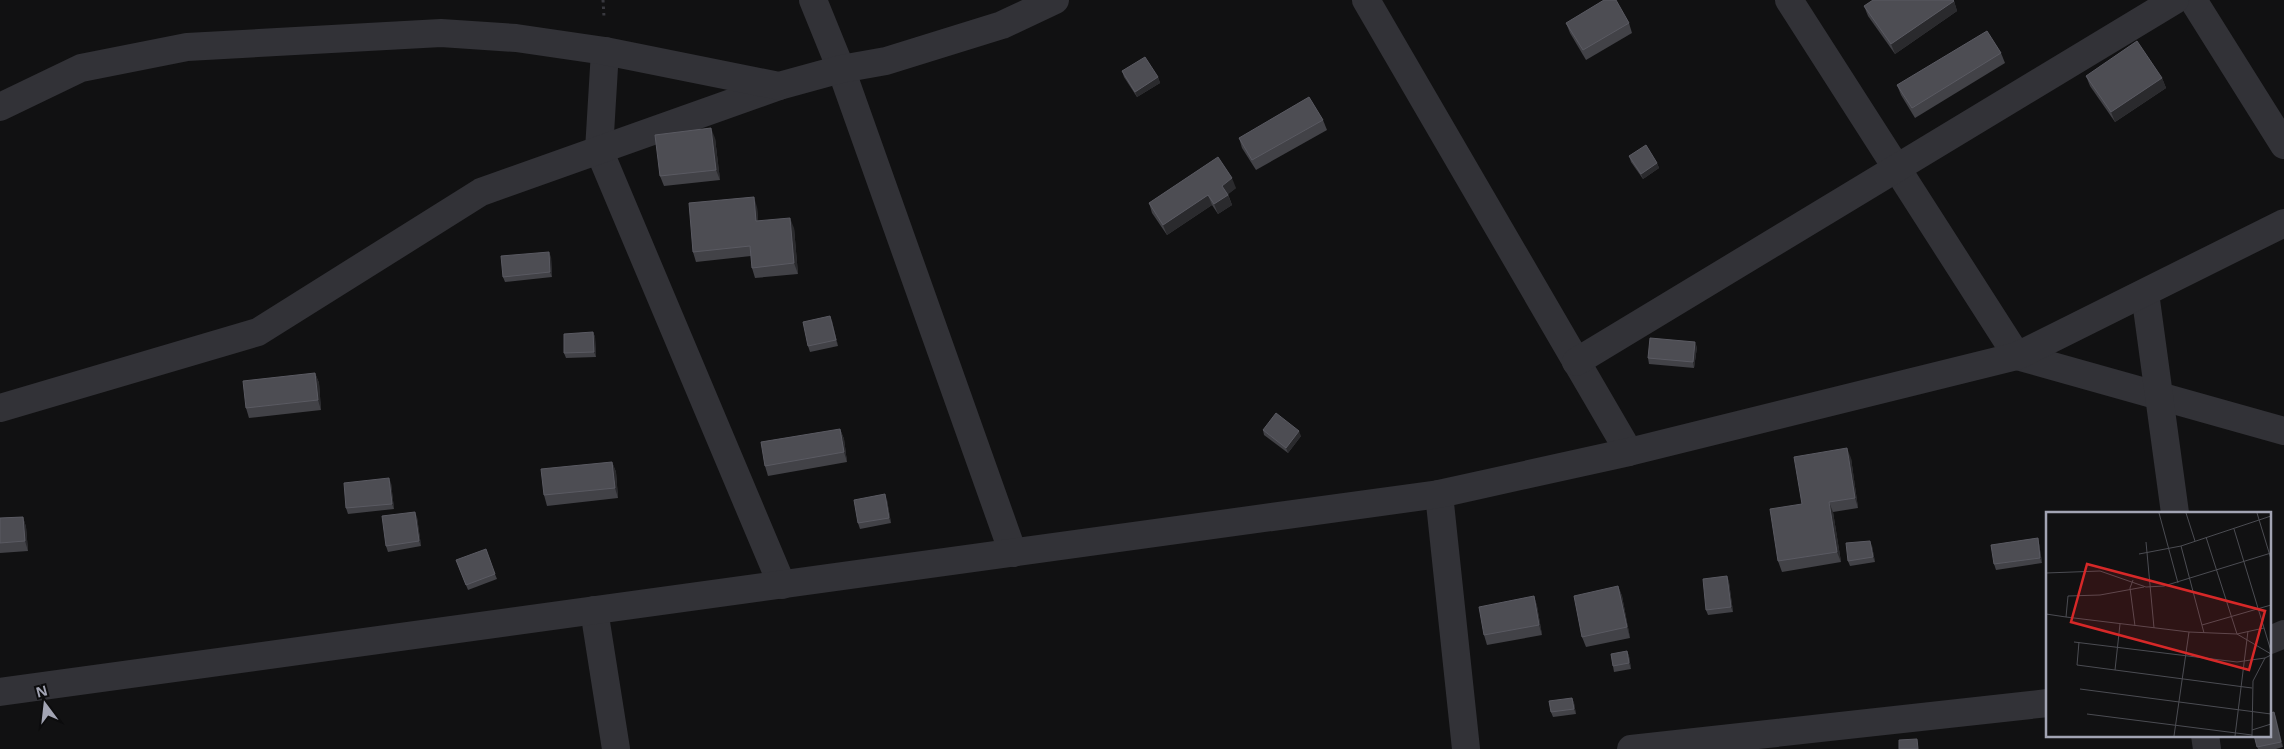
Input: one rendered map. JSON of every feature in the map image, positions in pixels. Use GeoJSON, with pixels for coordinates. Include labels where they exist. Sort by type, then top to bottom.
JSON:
{"type":"FeatureCollection","features":[{"type":"Feature","properties":{"kind":"street"},"geometry":{"type":"LineString","coordinates":[[814,0],[841,69],[1013,553]]}},
{"type":"Feature","properties":{"kind":"street"},"geometry":{"type":"LineString","coordinates":[[0,408],[258,332],[481,192],[779,86],[841,69],[886,61],[1002,24],[1055,0]]}},
{"type":"Feature","properties":{"kind":"street"},"geometry":{"type":"LineString","coordinates":[[1366,0],[1628,452]]}},
{"type":"Feature","properties":{"kind":"street"},"geometry":{"type":"LineString","coordinates":[[1790,0],[2017,356],[2284,431]]}},
{"type":"Feature","properties":{"kind":"street"},"geometry":{"type":"LineString","coordinates":[[1576,362],[2175,0]]}},
{"type":"Feature","properties":{"kind":"street"},"geometry":{"type":"LineString","coordinates":[[2193,0],[2284,145]]}},
{"type":"Feature","properties":{"kind":"street"},"geometry":{"type":"LineString","coordinates":[[0,107],[81,68],[187,47],[441,33],[516,38],[605,51],[779,86]]}},
{"type":"Feature","properties":{"kind":"street"},"geometry":{"type":"LineString","coordinates":[[605,51],[599,150],[782,585]]}},
{"type":"Feature","properties":{"kind":"street"},"geometry":{"type":"LineString","coordinates":[[0,692],[1439,494],[1628,452],[2017,356],[2284,223]]}},
{"type":"Feature","properties":{"kind":"street"},"geometry":{"type":"LineString","coordinates":[[2145,293],[2175,512]]}},
{"type":"Feature","properties":{"kind":"street"},"geometry":{"type":"LineString","coordinates":[[1439,494],[1466,749]]}},
{"type":"Feature","properties":{"kind":"street"},"geometry":{"type":"LineString","coordinates":[[594,610],[616,749]]}},
{"type":"Feature","properties":{"kind":"street"},"geometry":{"type":"LineString","coordinates":[[2272,639],[2284,634]]}},
{"type":"Feature","properties":{"kind":"street"},"geometry":{"type":"LineString","coordinates":[[1631,749],[2046,703]]}},
{"type":"Feature","properties":{"kind":"street"},"geometry":{"type":"LineString","coordinates":[[2205,736],[2207,749]]}},
{"type":"Feature","properties":{"kind":"building"},"geometry":{"type":"Polygon","coordinates":[[[1604,0],[1616,0],[1629,23],[1583,50],[1566,23],[1604,0]]]}},
{"type":"Feature","properties":{"kind":"building"},"geometry":{"type":"Polygon","coordinates":[[[1873,0],[1954,1],[1891,44],[1864,6],[1873,0]]]}},
{"type":"Feature","properties":{"kind":"building"},"geometry":{"type":"Polygon","coordinates":[[[1987,31],[2001,53],[1912,108],[1897,85],[1987,31]]]}},
{"type":"Feature","properties":{"kind":"building"},"geometry":{"type":"Polygon","coordinates":[[[2137,41],[2162,78],[2111,112],[2086,76],[2137,41]]]}},
{"type":"Feature","properties":{"kind":"building"},"geometry":{"type":"Polygon","coordinates":[[[1145,57],[1158,77],[1135,92],[1122,71],[1145,57]]]}},
{"type":"Feature","properties":{"kind":"building"},"geometry":{"type":"Polygon","coordinates":[[[1309,97],[1323,120],[1252,160],[1239,138],[1309,97]]]}},
{"type":"Feature","properties":{"kind":"building"},"geometry":{"type":"Polygon","coordinates":[[[711,128],[716,170],[660,176],[655,135],[711,128]]]}},
{"type":"Feature","properties":{"kind":"building"},"geometry":{"type":"Polygon","coordinates":[[[1646,145],[1657,163],[1641,174],[1629,156],[1646,145]]]}},
{"type":"Feature","properties":{"kind":"building"},"geometry":{"type":"Polygon","coordinates":[[[1218,157],[1232,178],[1222,186],[1228,195],[1214,204],[1208,195],[1163,225],[1149,203],[1218,157]]]}},
{"type":"Feature","properties":{"kind":"building"},"geometry":{"type":"Polygon","coordinates":[[[754,197],[756,221],[790,218],[794,263],[752,268],[750,246],[693,252],[689,203],[754,197]]]}},
{"type":"Feature","properties":{"kind":"building"},"geometry":{"type":"Polygon","coordinates":[[[549,252],[550,272],[503,277],[501,256],[549,252]]]}},
{"type":"Feature","properties":{"kind":"building"},"geometry":{"type":"Polygon","coordinates":[[[830,316],[836,340],[808,346],[803,322],[830,316]]]}},
{"type":"Feature","properties":{"kind":"building"},"geometry":{"type":"Polygon","coordinates":[[[593,332],[594,352],[564,353],[564,334],[593,332]]]}},
{"type":"Feature","properties":{"kind":"building"},"geometry":{"type":"Polygon","coordinates":[[[1650,338],[1695,342],[1693,362],[1648,358],[1650,338]]]}},
{"type":"Feature","properties":{"kind":"building"},"geometry":{"type":"Polygon","coordinates":[[[315,373],[318,400],[246,408],[243,381],[315,373]]]}},
{"type":"Feature","properties":{"kind":"building"},"geometry":{"type":"Polygon","coordinates":[[[1276,413],[1299,431],[1286,448],[1263,430],[1276,413]]]}},
{"type":"Feature","properties":{"kind":"building"},"geometry":{"type":"Polygon","coordinates":[[[840,429],[844,452],[765,466],[761,442],[840,429]]]}},
{"type":"Feature","properties":{"kind":"building"},"geometry":{"type":"Polygon","coordinates":[[[1847,448],[1855,498],[1829,502],[1837,552],[1778,561],[1770,509],[1802,504],[1794,457],[1847,448]]]}},
{"type":"Feature","properties":{"kind":"building"},"geometry":{"type":"Polygon","coordinates":[[[612,462],[615,488],[544,495],[541,469],[612,462]]]}},
{"type":"Feature","properties":{"kind":"building"},"geometry":{"type":"Polygon","coordinates":[[[389,478],[392,504],[346,508],[344,483],[389,478]]]}},
{"type":"Feature","properties":{"kind":"building"},"geometry":{"type":"Polygon","coordinates":[[[885,494],[889,518],[858,523],[854,500],[885,494]]]}},
{"type":"Feature","properties":{"kind":"building"},"geometry":{"type":"Polygon","coordinates":[[[415,512],[419,541],[386,546],[382,516],[415,512]]]}},
{"type":"Feature","properties":{"kind":"building"},"geometry":{"type":"Polygon","coordinates":[[[23,517],[25,541],[0,543],[0,518],[23,517]]]}},
{"type":"Feature","properties":{"kind":"building"},"geometry":{"type":"Polygon","coordinates":[[[2038,538],[2040,558],[1994,564],[1991,545],[2038,538]]]}},
{"type":"Feature","properties":{"kind":"building"},"geometry":{"type":"Polygon","coordinates":[[[1870,541],[1873,557],[1848,561],[1846,543],[1870,541]]]}},
{"type":"Feature","properties":{"kind":"building"},"geometry":{"type":"Polygon","coordinates":[[[486,549],[495,574],[466,585],[456,560],[486,549]]]}},
{"type":"Feature","properties":{"kind":"building"},"geometry":{"type":"Polygon","coordinates":[[[1727,576],[1731,607],[1706,610],[1703,579],[1727,576]]]}},
{"type":"Feature","properties":{"kind":"building"},"geometry":{"type":"Polygon","coordinates":[[[1618,586],[1627,627],[1582,637],[1574,596],[1618,586]]]}},
{"type":"Feature","properties":{"kind":"building"},"geometry":{"type":"Polygon","coordinates":[[[1534,596],[1539,625],[1484,635],[1479,607],[1534,596]]]}},
{"type":"Feature","properties":{"kind":"building"},"geometry":{"type":"Polygon","coordinates":[[[1627,651],[1629,663],[1613,666],[1611,654],[1627,651]]]}},
{"type":"Feature","properties":{"kind":"building"},"geometry":{"type":"Polygon","coordinates":[[[1572,698],[1574,709],[1551,712],[1549,701],[1572,698]]]}},
{"type":"Feature","properties":{"kind":"building"},"geometry":{"type":"Polygon","coordinates":[[[2272,712],[2274,712],[2281,742],[2257,747],[2254,736],[2272,736],[2272,712]]]}},
{"type":"Feature","properties":{"kind":"building"},"geometry":{"type":"Polygon","coordinates":[[[1917,739],[1918,749],[1899,749],[1899,740],[1917,739]]]}}]}
